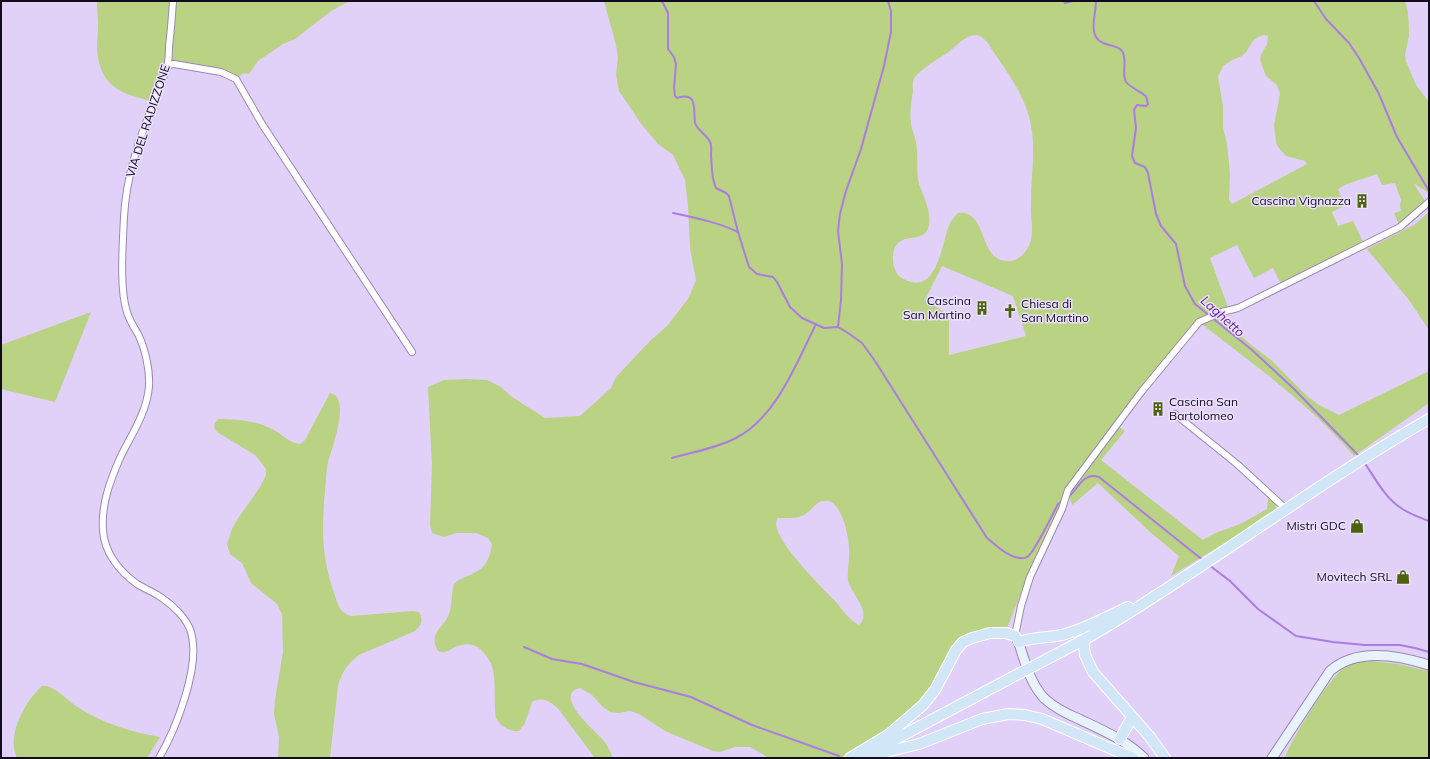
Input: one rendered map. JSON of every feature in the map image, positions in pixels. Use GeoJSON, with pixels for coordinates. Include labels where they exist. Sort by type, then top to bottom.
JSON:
{"type":"FeatureCollection","features":[{"type":"Feature","properties":{"kind":"main road"},"geometry":{"type":"LineString","coordinates":[[1387,443],[1429,412]]}},
{"type":"Feature","properties":{"kind":"main road"},"geometry":{"type":"LineString","coordinates":[[860,758],[1085,639],[1200,567],[1387,443],[1429,419]]}},
{"type":"Feature","properties":{"kind":"main road"},"geometry":{"type":"LineString","coordinates":[[850,758],[888,735],[923,705],[935,690],[956,650],[963,642],[982,635],[993,633],[1006,633],[1017,639],[1029,639],[1058,636],[1078,630],[1128,607],[1189,574]]}},
{"type":"Feature","properties":{"kind":"main road"},"geometry":{"type":"LineString","coordinates":[[1085,639],[1085,655],[1091,669],[1153,741],[1164,758]]}},
{"type":"Feature","properties":{"kind":"main road"},"geometry":{"type":"LineString","coordinates":[[860,758],[919,744],[975,721],[991,716],[1008,714],[1025,714],[1042,719],[1133,758]]}},
{"type":"Feature","properties":{"kind":"main road"},"geometry":{"type":"LineString","coordinates":[[1120,739],[1132,717]]}},
{"type":"Feature","properties":{"kind":"street","name":"VIA DEL RADIZZONE"},"geometry":{"type":"LineString","coordinates":[[158,758],[168,740],[188,688],[192,667],[191,632],[185,620],[163,598],[136,584],[114,563],[104,539],[102,528],[106,493],[120,458],[137,425],[147,400],[149,386],[149,373],[142,344],[127,313],[125,303],[123,277],[125,198],[138,144],[168,65],[173,1]]}},
{"type":"Feature","properties":{"kind":"street"},"geometry":{"type":"LineString","coordinates":[[168,65],[174,64],[221,72],[236,79],[262,124],[412,352]]}},
{"type":"Feature","properties":{"kind":"street"},"geometry":{"type":"LineString","coordinates":[[1144,758],[1120,739],[1067,714],[1045,698],[1032,677],[1017,639],[1021,606],[1030,577],[1062,509],[1068,490],[1142,391],[1199,322],[1217,316],[1222,312],[1238,308],[1400,227],[1429,202]]}},
{"type":"Feature","properties":{"kind":"street"},"geometry":{"type":"LineString","coordinates":[[1175,414],[1237,464],[1286,509]]}},
{"type":"Feature","properties":{"kind":"street"},"geometry":{"type":"LineString","coordinates":[[1272,758],[1330,671],[1344,660],[1360,656],[1381,655],[1412,660],[1429,665]]}},
{"type":"Feature","properties":{"kind":"green space"},"geometry":{"type":"Polygon","coordinates":[[[97,1],[353,1],[331,11],[295,39],[283,44],[258,61],[249,74],[244,73],[237,78],[224,70],[166,61],[151,101],[123,92],[110,83],[104,76],[97,53],[97,1]]]}},
{"type":"Feature","properties":{"kind":"green space"},"geometry":{"type":"Polygon","coordinates":[[[604,1],[1405,1],[1408,13],[1409,28],[1405,55],[1406,61],[1416,85],[1429,102],[1429,193],[1413,183],[1424,199],[1425,205],[1400,227],[1394,213],[1401,211],[1401,200],[1395,183],[1382,185],[1377,174],[1347,184],[1338,189],[1344,206],[1332,212],[1338,226],[1353,221],[1364,244],[1282,286],[1273,268],[1254,278],[1237,245],[1210,258],[1228,307],[1202,317],[1192,325],[1138,396],[1118,426],[1125,431],[1101,460],[1203,540],[1213,534],[1244,522],[1267,509],[1268,498],[1275,503],[1276,508],[1267,517],[1171,576],[1179,556],[1150,532],[1098,483],[1072,505],[1068,491],[1021,593],[1007,628],[973,633],[936,684],[917,706],[878,736],[840,758],[769,758],[750,747],[735,747],[720,752],[713,751],[665,731],[639,714],[630,711],[618,713],[610,712],[592,695],[580,688],[573,692],[571,698],[573,705],[578,713],[602,739],[610,750],[613,758],[595,758],[560,711],[547,701],[536,700],[532,702],[525,723],[519,731],[512,731],[503,726],[496,718],[492,666],[486,655],[474,645],[469,644],[464,644],[445,652],[440,652],[436,648],[436,633],[449,614],[454,584],[478,571],[485,565],[489,557],[492,544],[488,538],[476,533],[456,533],[444,537],[432,533],[430,525],[432,466],[428,387],[444,380],[487,380],[501,387],[512,397],[545,418],[580,416],[611,388],[616,377],[650,341],[667,326],[688,299],[696,280],[690,248],[685,180],[673,155],[658,144],[642,125],[619,91],[616,74],[618,58],[604,1]],[[977,35],[963,40],[923,69],[916,76],[913,82],[911,123],[916,145],[918,180],[927,204],[929,225],[925,233],[919,237],[899,242],[893,253],[893,261],[897,273],[903,279],[908,281],[918,283],[925,280],[931,274],[940,256],[949,226],[958,213],[968,214],[975,219],[991,253],[998,259],[1008,261],[1016,260],[1022,256],[1030,243],[1032,230],[1031,198],[1033,137],[1028,113],[1015,85],[987,42],[982,37],[977,35]],[[1264,35],[1253,41],[1242,56],[1223,66],[1218,77],[1223,106],[1223,127],[1227,144],[1230,173],[1229,200],[1232,204],[1307,164],[1305,161],[1286,156],[1278,147],[1276,142],[1274,125],[1280,94],[1277,85],[1266,76],[1260,60],[1267,44],[1268,36],[1264,35]],[[942,266],[925,300],[949,315],[949,355],[1026,336],[1013,296],[942,266]],[[820,502],[801,516],[778,518],[776,525],[787,548],[849,617],[859,625],[863,620],[863,614],[860,602],[848,580],[849,544],[842,516],[839,510],[831,502],[820,502]]]}},
{"type":"Feature","properties":{"kind":"green space"},"geometry":{"type":"Polygon","coordinates":[[[1429,212],[1429,330],[1409,300],[1367,249],[1414,225],[1429,212]]]}},
{"type":"Feature","properties":{"kind":"green space"},"geometry":{"type":"Polygon","coordinates":[[[91,312],[55,402],[1,389],[1,345],[91,312]]]}},
{"type":"Feature","properties":{"kind":"green space"},"geometry":{"type":"Polygon","coordinates":[[[1217,316],[1222,318],[1250,344],[1271,360],[1307,396],[1319,405],[1339,415],[1429,371],[1429,403],[1354,456],[1319,419],[1300,402],[1199,322],[1217,316]]]}},
{"type":"Feature","properties":{"kind":"green space"},"geometry":{"type":"Polygon","coordinates":[[[330,393],[337,398],[340,406],[340,412],[337,431],[327,469],[323,516],[323,540],[326,564],[337,602],[343,612],[351,616],[413,611],[419,612],[421,615],[421,624],[413,632],[361,654],[352,660],[346,668],[341,676],[338,686],[330,758],[278,758],[279,737],[274,714],[283,652],[282,614],[277,604],[251,583],[242,563],[230,554],[227,544],[237,520],[260,487],[266,475],[266,469],[255,455],[217,432],[214,425],[219,419],[253,422],[266,426],[292,442],[300,444],[305,440],[330,393]]]}},
{"type":"Feature","properties":{"kind":"green space"},"geometry":{"type":"Polygon","coordinates":[[[1372,661],[1398,664],[1429,671],[1429,758],[1285,758],[1303,723],[1332,680],[1348,665],[1357,662],[1372,661]]]}},
{"type":"Feature","properties":{"kind":"green space"},"geometry":{"type":"Polygon","coordinates":[[[42,686],[55,690],[76,706],[106,722],[160,737],[147,758],[17,758],[14,749],[14,740],[19,719],[29,700],[42,686]]]}},
{"type":"Feature","properties":{"kind":"waterway"},"geometry":{"type":"LineString","coordinates":[[662,1],[668,13],[668,49],[674,57],[676,64],[674,88],[675,96],[677,98],[689,97],[694,103],[695,123],[711,143],[714,184],[716,188],[729,196],[738,232],[714,223],[673,213]]}},
{"type":"Feature","properties":{"kind":"waterway"},"geometry":{"type":"LineString","coordinates":[[838,327],[841,300],[842,264],[838,231],[840,214],[846,191],[861,149],[884,66],[891,32],[891,11],[888,1]]}},
{"type":"Feature","properties":{"kind":"waterway","name":"Laghetto"},"geometry":{"type":"LineString","coordinates":[[1064,1],[1065,3],[1073,1]]}},
{"type":"Feature","properties":{"kind":"waterway","name":"Laghetto"},"geometry":{"type":"LineString","coordinates":[[1096,1],[1094,33],[1102,42],[1122,51],[1124,55],[1124,74],[1126,82],[1146,96],[1148,104],[1146,106],[1137,105],[1134,110],[1136,128],[1132,156],[1135,163],[1145,167],[1148,173],[1156,214],[1161,226],[1176,244],[1185,286],[1195,304],[1252,350],[1294,389],[1360,457]]}},
{"type":"Feature","properties":{"kind":"waterway"},"geometry":{"type":"LineString","coordinates":[[1314,1],[1326,19],[1349,43],[1359,58],[1379,94],[1397,137],[1429,191]]}},
{"type":"Feature","properties":{"kind":"waterway"},"geometry":{"type":"LineString","coordinates":[[738,232],[749,267],[757,274],[773,277],[790,307],[802,318],[824,328],[838,327],[862,343],[875,361],[987,538],[1011,556],[1021,558],[1027,557],[1039,541],[1058,504],[1062,501]]}},
{"type":"Feature","properties":{"kind":"waterway"},"geometry":{"type":"LineString","coordinates":[[672,458],[705,450],[736,438],[750,429],[763,417],[784,388],[816,324]]}},
{"type":"Feature","properties":{"kind":"waterway","name":"Laghetto"},"geometry":{"type":"LineString","coordinates":[[1364,462],[1395,504],[1407,512],[1429,521]]}},
{"type":"Feature","properties":{"kind":"waterway"},"geometry":{"type":"LineString","coordinates":[[1068,497],[1085,479],[1093,476],[1099,477],[1204,561]]}},
{"type":"Feature","properties":{"kind":"waterway"},"geometry":{"type":"LineString","coordinates":[[1209,565],[1230,581],[1258,609],[1296,636],[1365,645],[1400,645],[1429,652]]}},
{"type":"Feature","properties":{"kind":"waterway"},"geometry":{"type":"LineString","coordinates":[[524,647],[552,659],[582,664],[634,682],[691,697],[752,725],[839,756]]}},
{"type":"Feature","properties":{"kind":"place","name":"Cascina Vignazza"},"geometry":{"type":"Point","coordinates":[1362,201]}},
{"type":"Feature","properties":{"kind":"place","name":"Cascina San Martino"},"geometry":{"type":"Point","coordinates":[982,308]}},
{"type":"Feature","properties":{"kind":"place","name":"Chiesa di San Martino"},"geometry":{"type":"Point","coordinates":[1010,311]}},
{"type":"Feature","properties":{"kind":"place","name":"Cascina San Bartolomeo"},"geometry":{"type":"Point","coordinates":[1158,409]}},
{"type":"Feature","properties":{"kind":"place","name":"Mistri GDC"},"geometry":{"type":"Point","coordinates":[1357,526]}},
{"type":"Feature","properties":{"kind":"place","name":"Movitech SRL"},"geometry":{"type":"Point","coordinates":[1403,577]}}]}
